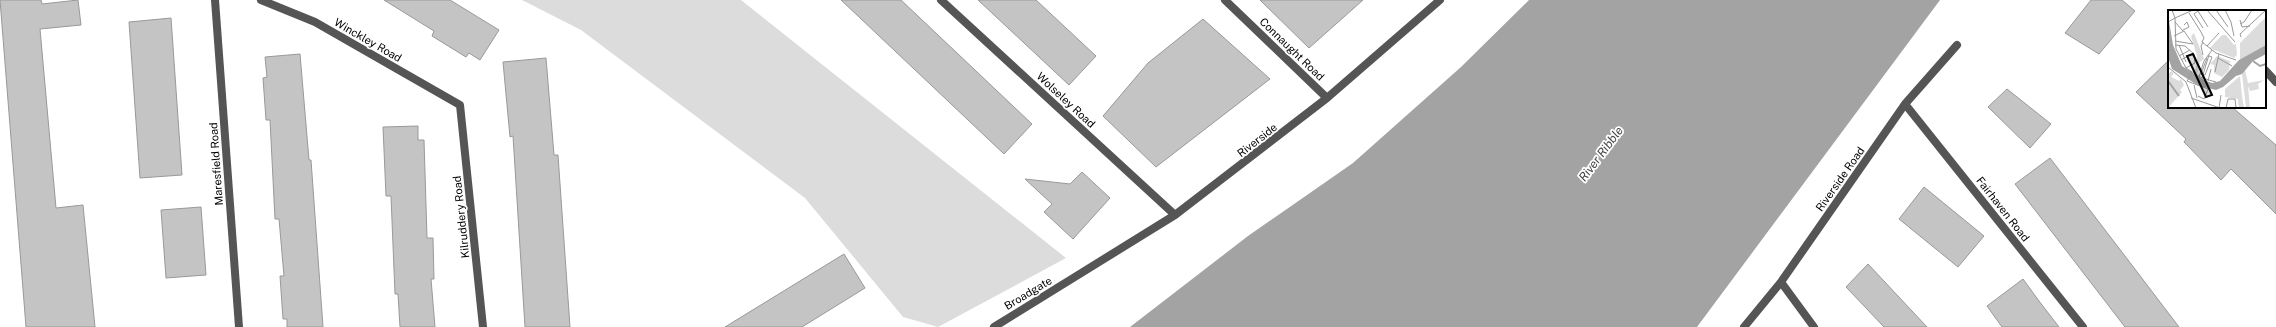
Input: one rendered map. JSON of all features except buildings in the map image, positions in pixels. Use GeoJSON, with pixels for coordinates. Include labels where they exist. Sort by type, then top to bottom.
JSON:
{"type":"FeatureCollection","features":[{"type":"Feature","properties":{"kind":"street","name":"Maresfield Road"},"geometry":{"type":"LineString","coordinates":[[214,0],[239,327]]}},
{"type":"Feature","properties":{"kind":"street","name":"Winckley Road"},"geometry":{"type":"LineString","coordinates":[[260,0],[315,22],[460,105]]}},
{"type":"Feature","properties":{"kind":"street","name":"Wolseley Road"},"geometry":{"type":"LineString","coordinates":[[942,0],[1175,215]]}},
{"type":"Feature","properties":{"kind":"street","name":"Connaught Road"},"geometry":{"type":"LineString","coordinates":[[1225,0],[1327,98]]}},
{"type":"Feature","properties":{"kind":"street","name":"Riverside"},"geometry":{"type":"LineString","coordinates":[[1074,278],[1175,215],[1327,98],[1440,0]]}},
{"type":"Feature","properties":{"kind":"street","name":"Riverside Road"},"geometry":{"type":"LineString","coordinates":[[1744,327],[1781,282],[1905,104],[1957,45]]}},
{"type":"Feature","properties":{"kind":"street"},"geometry":{"type":"LineString","coordinates":[[2266,71],[2276,82]]}},
{"type":"Feature","properties":{"kind":"street","name":"Fairhaven Road"},"geometry":{"type":"LineString","coordinates":[[1905,104],[2083,327]]}},
{"type":"Feature","properties":{"kind":"street","name":"Kilruddery Road"},"geometry":{"type":"LineString","coordinates":[[460,105],[484,327]]}},
{"type":"Feature","properties":{"kind":"street","name":"Broadgate"},"geometry":{"type":"LineString","coordinates":[[994,327],[1074,278]]}},
{"type":"Feature","properties":{"kind":"street"},"geometry":{"type":"LineString","coordinates":[[1781,282],[1814,327]]}},
{"type":"Feature","properties":{"kind":"shaded area"},"geometry":{"type":"Polygon","coordinates":[[[522,0],[741,0],[1066,258],[938,327],[903,317],[805,198],[581,30],[522,0]]]}},
{"type":"Feature","properties":{"kind":"water","name":"River Ribble"},"geometry":{"type":"Polygon","coordinates":[[[1529,0],[1940,0],[1697,327],[1130,327],[1248,236],[1353,163],[1461,67],[1529,0]]]}}]}
